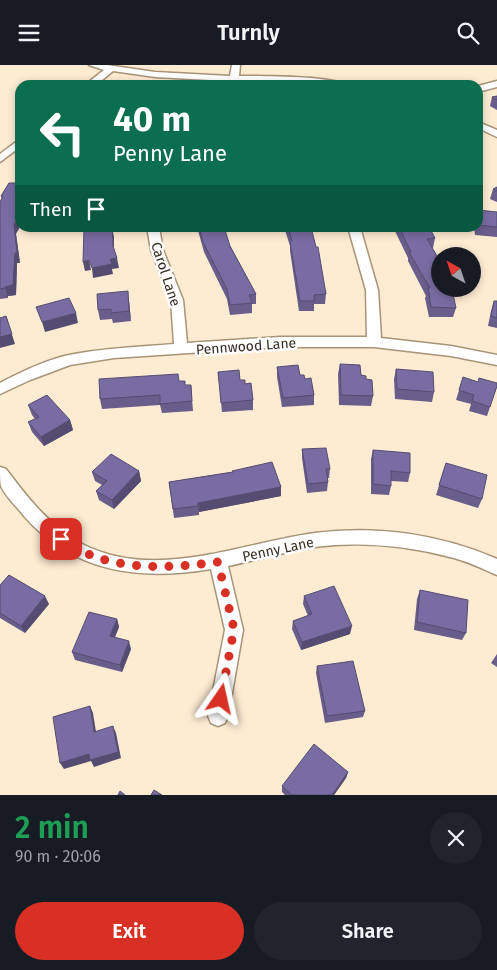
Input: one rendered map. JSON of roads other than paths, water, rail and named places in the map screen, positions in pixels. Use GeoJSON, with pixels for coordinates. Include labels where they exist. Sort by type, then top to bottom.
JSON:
{"type":"FeatureCollection","features":[{"type":"Feature","properties":{"kind":"street"},"geometry":{"type":"LineString","coordinates":[[93,65],[110,69],[211,80]]}},
{"type":"Feature","properties":{"kind":"street"},"geometry":{"type":"LineString","coordinates":[[234,80],[236,65]]}},
{"type":"Feature","properties":{"kind":"street"},"geometry":{"type":"LineString","coordinates":[[96,80],[110,69]]}},
{"type":"Feature","properties":{"kind":"street"},"geometry":{"type":"LineString","coordinates":[[483,88],[497,84]]}},
{"type":"Feature","properties":{"kind":"street"},"geometry":{"type":"LineString","coordinates":[[483,127],[497,134]]}},
{"type":"Feature","properties":{"kind":"street"},"geometry":{"type":"LineString","coordinates":[[0,159],[15,146]]}},
{"type":"Feature","properties":{"kind":"street","name":"Carol Lane"},"geometry":{"type":"LineString","coordinates":[[154,232],[157,250],[177,300],[181,350]]}},
{"type":"Feature","properties":{"kind":"street"},"geometry":{"type":"LineString","coordinates":[[355,232],[372,290],[374,342]]}},
{"type":"Feature","properties":{"kind":"street","name":"Pennwood Lane"},"geometry":{"type":"LineString","coordinates":[[0,389],[25,376],[68,360],[114,353],[280,342],[374,342],[451,351],[497,361]]}},
{"type":"Feature","properties":{"kind":"street","name":"Penny Lane"},"geometry":{"type":"LineString","coordinates":[[0,473],[33,516],[72,547],[119,563],[143,567],[179,567],[218,562],[315,541],[357,538],[440,546],[497,567]]}},
{"type":"Feature","properties":{"kind":"street"},"geometry":{"type":"LineString","coordinates":[[218,562],[234,629],[218,716]]}}]}
